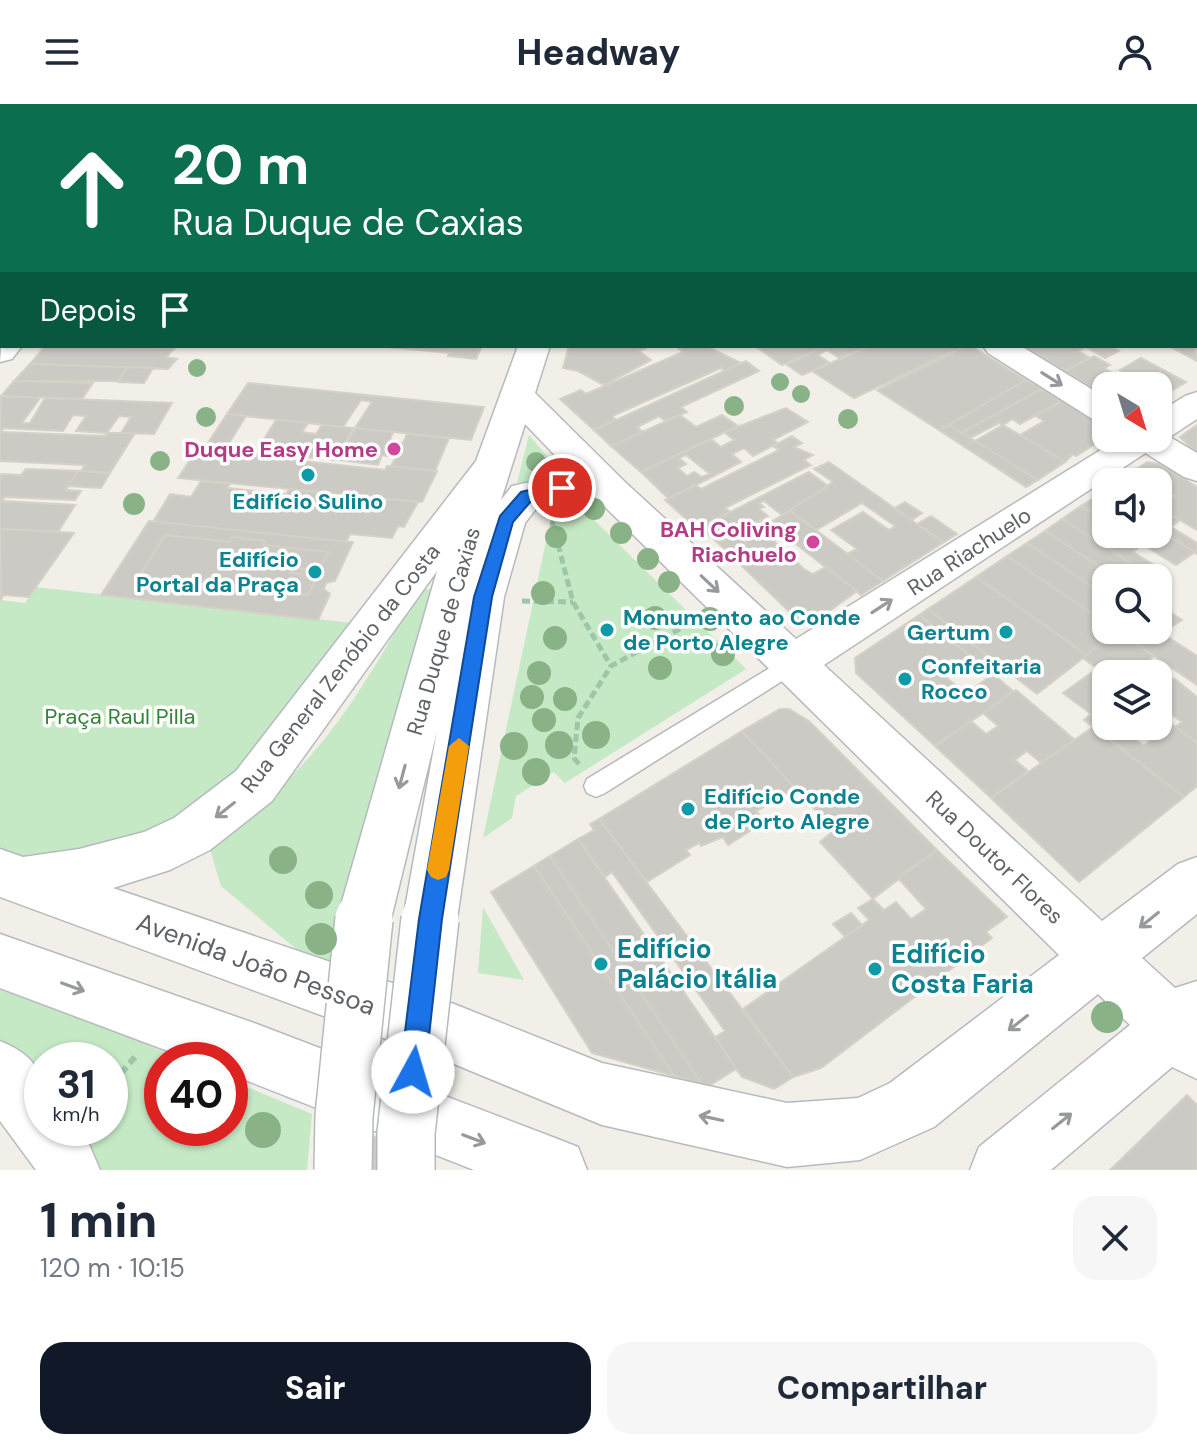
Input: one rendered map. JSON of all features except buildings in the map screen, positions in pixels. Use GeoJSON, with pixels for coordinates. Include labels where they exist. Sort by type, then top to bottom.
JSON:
{"type":"FeatureCollection","features":[{"type":"Feature","properties":{"kind":"street"},"geometry":{"type":"LineString","coordinates":[[1002,348],[1092,404]]}},
{"type":"Feature","properties":{"kind":"street","name":"Rua Duque de Caxias"},"geometry":{"type":"LineString","coordinates":[[343,1170],[344,1116],[364,919],[449,595],[535,349]]}},
{"type":"Feature","properties":{"kind":"street","name":"Rua Doutor Flores"},"geometry":{"type":"LineString","coordinates":[[519,397],[612,492],[1102,958],[1190,1029]]}},
{"type":"Feature","properties":{"kind":"street"},"geometry":{"type":"LineString","coordinates":[[1172,420],[1197,403]]}},
{"type":"Feature","properties":{"kind":"street","name":"Rua Riachuelo"},"geometry":{"type":"LineString","coordinates":[[793,663],[1124,452]]}},
{"type":"Feature","properties":{"kind":"street"},"geometry":{"type":"LineString","coordinates":[[1169,452],[1197,469]]}},
{"type":"Feature","properties":{"kind":"street","name":"Rua General Zenóbio da Costa"},"geometry":{"type":"LineString","coordinates":[[10,877],[79,873],[152,853],[192,834],[254,786],[496,461]]}},
{"type":"Feature","properties":{"kind":"street","name":"Rua Duque de Caxias"},"geometry":{"type":"LineString","coordinates":[[406,1170],[406,1133],[430,919],[483,597],[506,520],[526,495],[581,484],[612,492]]}},
{"type":"Feature","properties":{"kind":"street","name":"Avenida João Pessoa"},"geometry":{"type":"LineString","coordinates":[[10,877],[498,1050],[602,1094],[787,1135],[860,1129],[912,1105],[1197,881]]}},
{"type":"Feature","properties":{"kind":"street"},"geometry":{"type":"LineString","coordinates":[[0,961],[239,1047],[555,1170]]}},
{"type":"Feature","properties":{"kind":"street"},"geometry":{"type":"LineString","coordinates":[[1002,1170],[1190,1029]]}},
{"type":"Feature","properties":{"kind":"street"},"geometry":{"type":"LineString","coordinates":[[0,1071],[24,1102]]}},
{"type":"Feature","properties":{"kind":"street"},"geometry":{"type":"LineString","coordinates":[[57,1146],[68,1170]]}},
{"type":"Feature","properties":{"kind":"lane"},"geometry":{"type":"LineString","coordinates":[[596,786],[793,663]]}},
{"type":"Feature","properties":{"kind":"path"},"geometry":{"type":"LineString","coordinates":[[551,518],[573,602],[611,666]]}},
{"type":"Feature","properties":{"kind":"path"},"geometry":{"type":"LineString","coordinates":[[483,597],[534,603],[573,602]]}},
{"type":"Feature","properties":{"kind":"path"},"geometry":{"type":"LineString","coordinates":[[596,786],[574,758],[578,718],[611,666],[728,602]]}},
{"type":"Feature","properties":{"kind":"green space"},"geometry":{"type":"Polygon","coordinates":[[[529,435],[564,476],[517,483],[529,435]]]}},
{"type":"Feature","properties":{"kind":"green space"},"geometry":{"type":"Polygon","coordinates":[[[560,507],[588,514],[746,669],[565,783],[554,772],[516,796],[512,818],[483,838],[551,518],[560,507]]]}},
{"type":"Feature","properties":{"kind":"green space","name":"Praça Raul Pilla"},"geometry":{"type":"Polygon","coordinates":[[[35,587],[361,624],[207,807],[91,857],[0,857],[0,600],[25,603],[35,587]]]}},
{"type":"Feature","properties":{"kind":"green space"},"geometry":{"type":"Polygon","coordinates":[[[420,589],[443,590],[332,979],[221,886],[208,842],[279,788],[307,760],[354,699],[420,589]]]}},
{"type":"Feature","properties":{"kind":"green space"},"geometry":{"type":"Polygon","coordinates":[[[483,907],[524,980],[478,973],[483,907]]]}},
{"type":"Feature","properties":{"kind":"green space"},"geometry":{"type":"Polygon","coordinates":[[[0,983],[144,1044],[144,1146],[248,1146],[248,1087],[312,1114],[307,1170],[84,1170],[72,1146],[128,1146],[128,1042],[24,1042],[24,1075],[0,1043],[0,983]]]}},
{"type":"Feature","properties":{"kind":"slow traffic"},"geometry":{"type":"LineString","coordinates":[[438,870],[459,746]]}},
{"type":"Feature","properties":{"kind":"place","name":"Duque Easy Home"},"geometry":{"type":"Point","coordinates":[394,449]}},
{"type":"Feature","properties":{"kind":"place","name":"Edifício Sulino"},"geometry":{"type":"Point","coordinates":[308,475]}},
{"type":"Feature","properties":{"kind":"place","name":"BAH Coliving Riachuelo"},"geometry":{"type":"Point","coordinates":[813,542]}},
{"type":"Feature","properties":{"kind":"place","name":"Edifício Portal da Praça"},"geometry":{"type":"Point","coordinates":[315,572]}},
{"type":"Feature","properties":{"kind":"place","name":"Monumento ao Conde de Porto Alegre"},"geometry":{"type":"Point","coordinates":[607,630]}},
{"type":"Feature","properties":{"kind":"place","name":"Gertum"},"geometry":{"type":"Point","coordinates":[1006,632]}},
{"type":"Feature","properties":{"kind":"place","name":"Confeitaria Rocco"},"geometry":{"type":"Point","coordinates":[905,679]}},
{"type":"Feature","properties":{"kind":"place","name":"Edifício Conde de Porto Alegre"},"geometry":{"type":"Point","coordinates":[688,809]}},
{"type":"Feature","properties":{"kind":"place","name":"Edifício Palácio Itália"},"geometry":{"type":"Point","coordinates":[601,964]}},
{"type":"Feature","properties":{"kind":"place","name":"Edifício Costa Faria"},"geometry":{"type":"Point","coordinates":[875,969]}},
{"type":"Feature","properties":{"kind":"route"},"geometry":{"type":"LineString","coordinates":[[413,1072],[430,919],[483,597],[506,520],[526,495],[562,488]]}}]}
